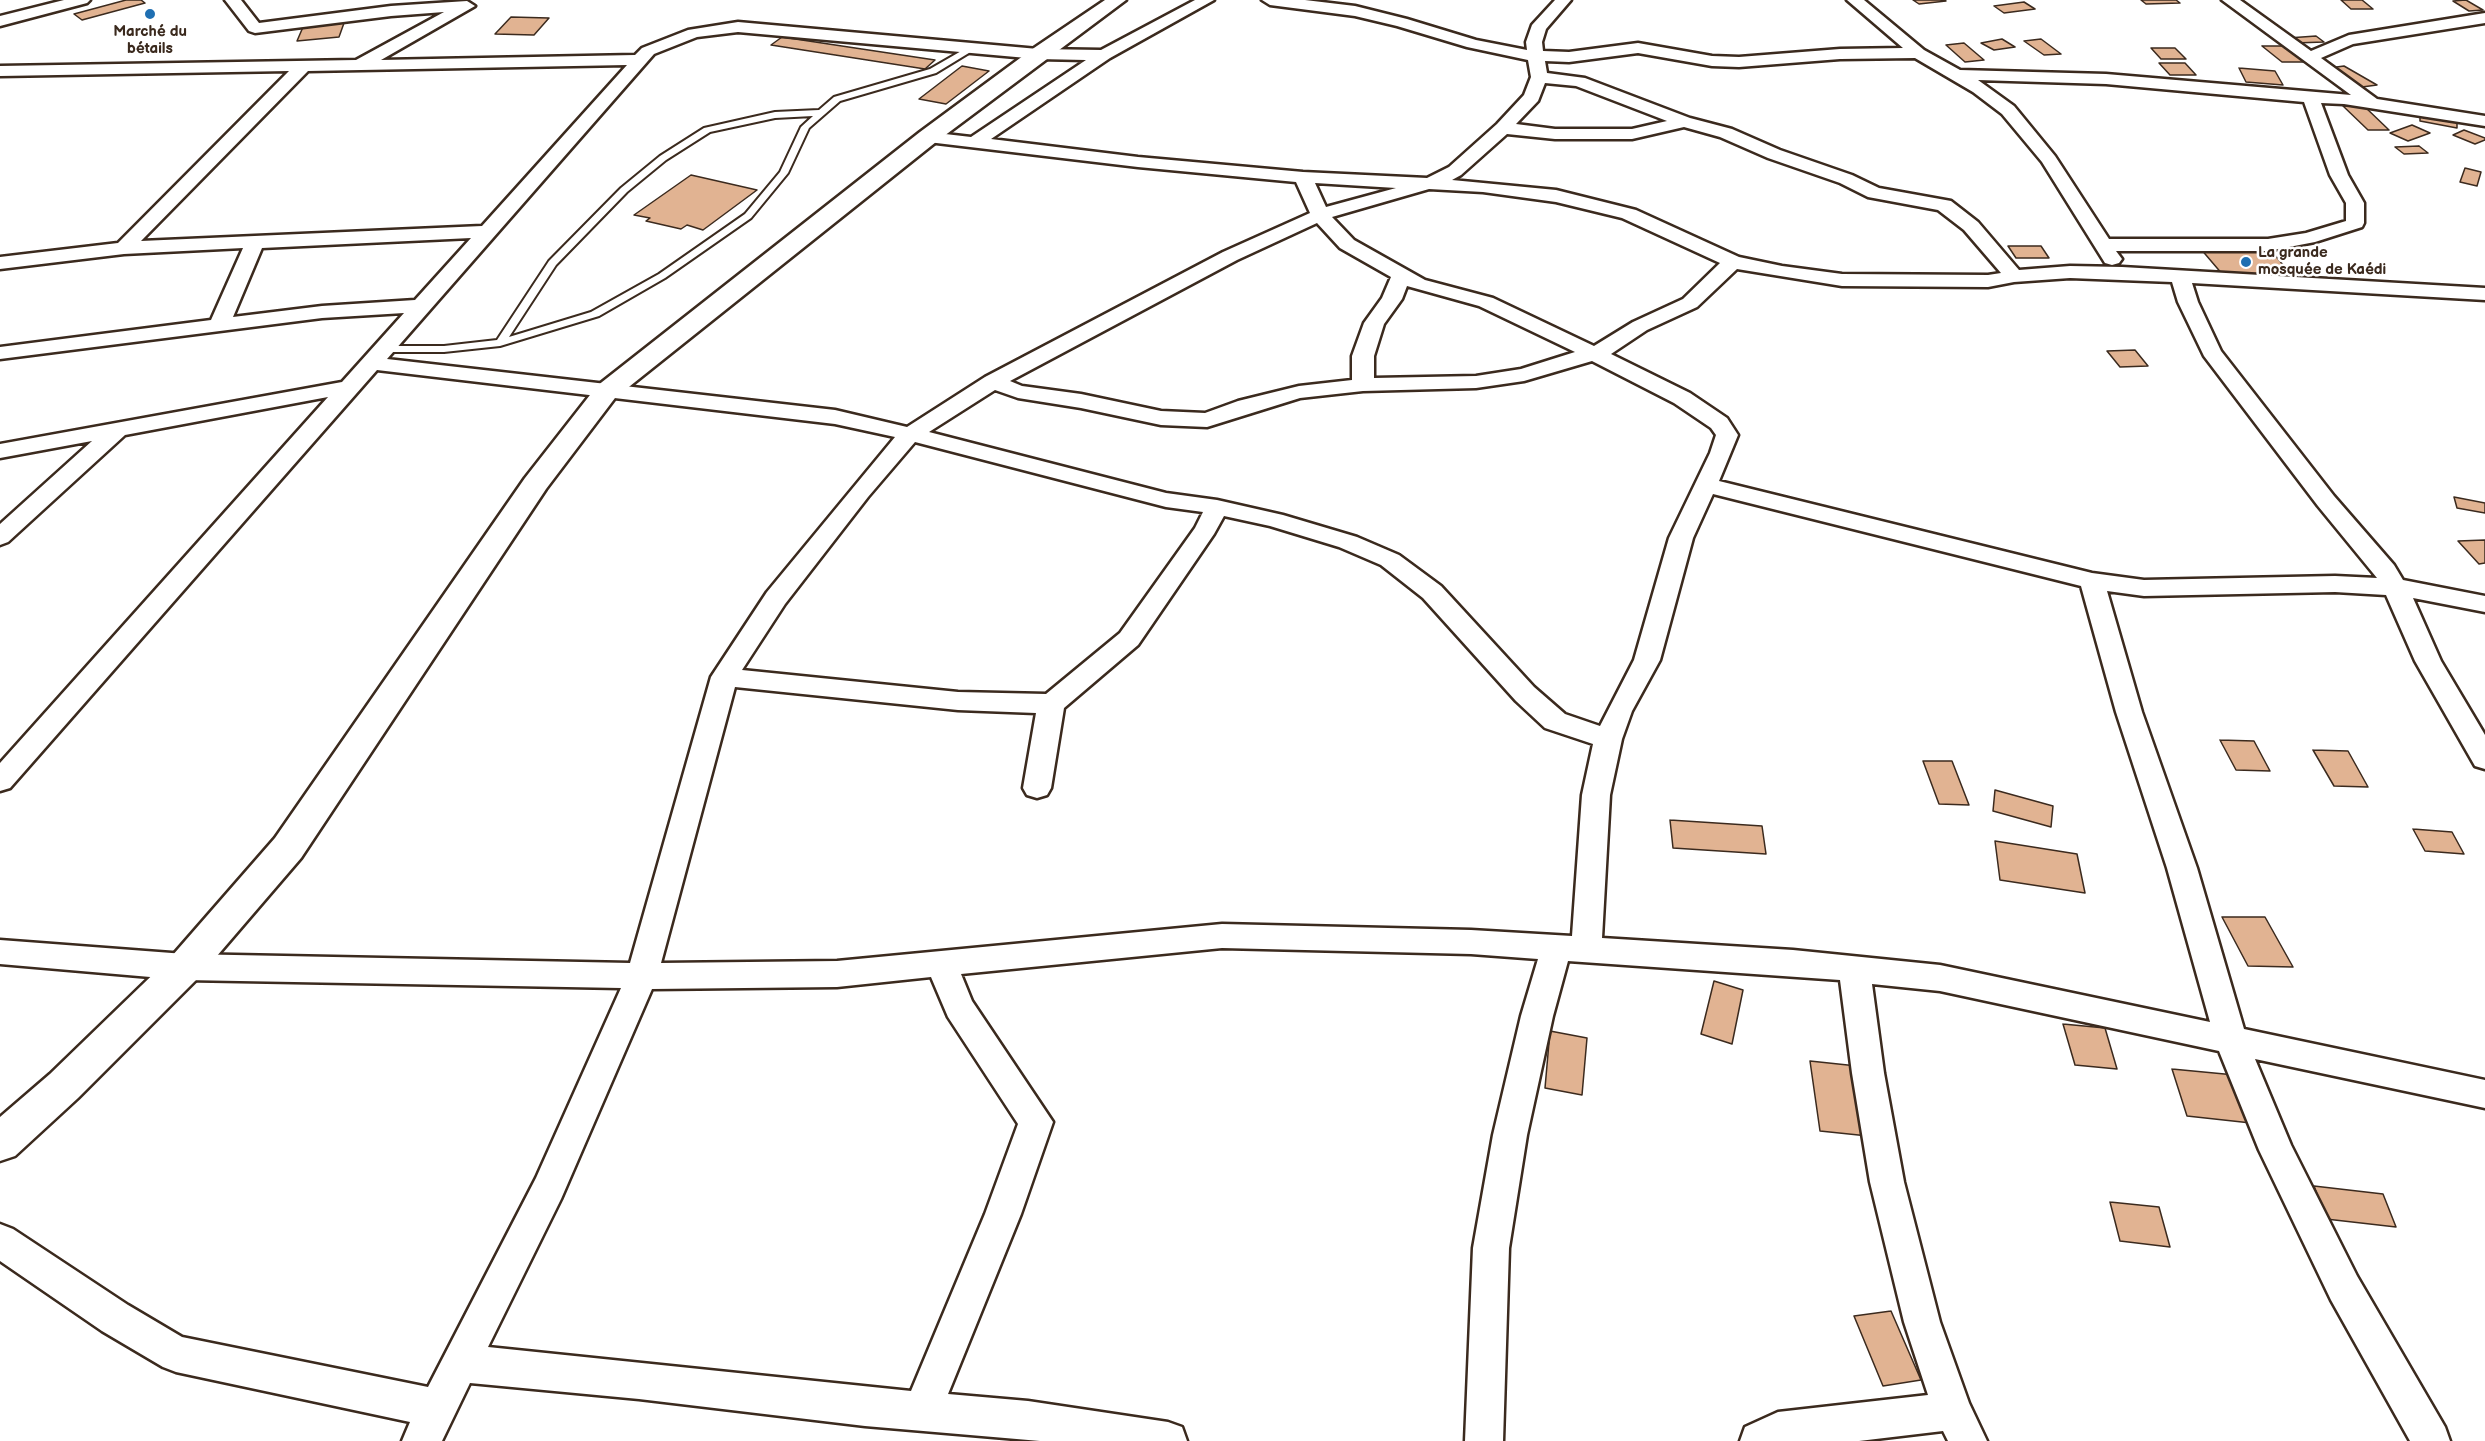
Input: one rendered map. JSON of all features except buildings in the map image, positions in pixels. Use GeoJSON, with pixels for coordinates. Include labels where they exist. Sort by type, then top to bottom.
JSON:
{"type":"FeatureCollection","features":[{"type":"Feature","properties":{"kind":"street"},"geometry":{"type":"LineString","coordinates":[[0,12],[16,0]]}},
{"type":"Feature","properties":{"kind":"street"},"geometry":{"type":"LineString","coordinates":[[0,21],[82,0]]}},
{"type":"Feature","properties":{"kind":"street"},"geometry":{"type":"LineString","coordinates":[[232,0],[255,28],[391,11],[467,6]]}},
{"type":"Feature","properties":{"kind":"street"},"geometry":{"type":"LineString","coordinates":[[357,66],[467,6],[484,0]]}},
{"type":"Feature","properties":{"kind":"street"},"geometry":{"type":"LineString","coordinates":[[0,1143],[64,1086],[184,967],[288,848],[535,484],[606,392],[928,136],[1038,54],[1117,0]]}},
{"type":"Feature","properties":{"kind":"street"},"geometry":{"type":"LineString","coordinates":[[977,141],[1104,55],[1206,0]]}},
{"type":"Feature","properties":{"kind":"street"},"geometry":{"type":"LineString","coordinates":[[1270,0],[1355,11],[1402,22],[1579,81],[1684,122],[1726,132],[1774,154],[1846,179],[1874,193],[1944,205],[1971,226],[2014,276]]}},
{"type":"Feature","properties":{"kind":"street"},"geometry":{"type":"LineString","coordinates":[[421,1441],[549,1188],[642,975],[724,677],[776,598],[860,492],[910,434],[993,382],[1230,256],[1320,215],[1432,183],[1455,171],[1503,128],[1532,97],[1537,67],[1534,42],[1538,28],[1563,0]]}},
{"type":"Feature","properties":{"kind":"street"},"geometry":{"type":"LineString","coordinates":[[1855,0],[1918,53],[1979,87],[2008,110],[2049,160],[2122,273]]}},
{"type":"Feature","properties":{"kind":"street"},"geometry":{"type":"LineString","coordinates":[[2230,0],[2373,103]]}},
{"type":"Feature","properties":{"kind":"street"},"geometry":{"type":"LineString","coordinates":[[2309,58],[2349,40],[2485,18]]}},
{"type":"Feature","properties":{"kind":"street"},"geometry":{"type":"LineString","coordinates":[[0,781],[648,51],[675,39],[717,28],[738,27],[1038,54],[1104,55]]}},
{"type":"Feature","properties":{"kind":"street"},"geometry":{"type":"LineString","coordinates":[[1537,67],[1569,57],[1638,48],[1692,58],[1739,62],[1840,54],[1918,53]]}},
{"type":"Feature","properties":{"kind":"street"},"geometry":{"type":"LineString","coordinates":[[0,71],[640,60]]}},
{"type":"Feature","properties":{"kind":"street"},"geometry":{"type":"LineString","coordinates":[[124,249],[302,67]]}},
{"type":"Feature","properties":{"kind":"street"},"geometry":{"type":"LineString","coordinates":[[1958,75],[2106,79],[2343,99],[2485,121]]}},
{"type":"Feature","properties":{"kind":"street"},"geometry":{"type":"LineString","coordinates":[[2102,245],[2268,245],[2308,238],[2355,223],[2355,203],[2339,175],[2318,114],[2310,98]]}},
{"type":"Feature","properties":{"kind":"street"},"geometry":{"type":"LineString","coordinates":[[1503,128],[1555,134],[1632,134],[1684,122]]}},
{"type":"Feature","properties":{"kind":"street"},"geometry":{"type":"LineString","coordinates":[[928,136],[1126,160],[1303,177],[1483,186],[1556,196],[1629,214],[1733,262],[1782,272],[1842,280],[1988,281],[2014,276],[2070,272],[2122,273],[2480,297]]}},
{"type":"Feature","properties":{"kind":"street"},"geometry":{"type":"LineString","coordinates":[[1303,177],[1320,215],[1347,244],[1418,284],[1486,302],[1682,398],[1719,423],[1727,435],[1721,453],[1681,538],[1647,660],[1619,711],[1608,739],[1596,795],[1571,949],[1537,1016],[1509,1135],[1491,1248],[1485,1441]]}},
{"type":"Feature","properties":{"kind":"street"},"geometry":{"type":"LineString","coordinates":[[1,264],[124,249],[485,232]]}},
{"type":"Feature","properties":{"kind":"street"},"geometry":{"type":"LineString","coordinates":[[219,325],[255,242]]}},
{"type":"Feature","properties":{"kind":"street"},"geometry":{"type":"LineString","coordinates":[[993,382],[1018,392],[1081,401],[1161,418],[1207,420],[1246,406],[1299,392],[1363,385],[1485,381],[1524,375],[1592,354],[1640,326],[1690,303],[1733,262]]}},
{"type":"Feature","properties":{"kind":"street"},"geometry":{"type":"LineString","coordinates":[[1363,385],[1363,356],[1374,323],[1392,299],[1402,275]]}},
{"type":"Feature","properties":{"kind":"street"},"geometry":{"type":"LineString","coordinates":[[2180,276],[2188,302],[2211,352],[2326,501],[2385,571],[2395,587],[2428,661],[2485,759]]}},
{"type":"Feature","properties":{"kind":"street"},"geometry":{"type":"LineString","coordinates":[[0,353],[322,312],[422,306]]}},
{"type":"Feature","properties":{"kind":"street"},"geometry":{"type":"LineString","coordinates":[[378,356],[606,392],[684,398],[835,417],[910,434],[1166,501],[1217,507],[1275,520],[1348,543],[1390,560],[1432,592],[1471,636],[1555,721],[1608,739]]}},
{"type":"Feature","properties":{"kind":"street"},"geometry":{"type":"LineString","coordinates":[[0,451],[350,387]]}},
{"type":"Feature","properties":{"kind":"street"},"geometry":{"type":"LineString","coordinates":[[0,537],[119,428]]}},
{"type":"Feature","properties":{"kind":"street"},"geometry":{"type":"LineString","coordinates":[[1705,485],[2092,581],[2144,588],[2335,584],[2395,587],[2485,604]]}},
{"type":"Feature","properties":{"kind":"street"},"geometry":{"type":"LineString","coordinates":[[724,677],[958,701],[1050,704],[1078,684],[1129,639],[1206,529],[1217,507]]}},
{"type":"Feature","properties":{"kind":"street"},"geometry":{"type":"LineString","coordinates":[[2092,581],[2129,712],[2182,868],[2231,1041],[2276,1150],[2344,1288],[2431,1441]]}},
{"type":"Feature","properties":{"kind":"street"},"geometry":{"type":"LineString","coordinates":[[1037,788],[1050,704]]}},
{"type":"Feature","properties":{"kind":"street"},"geometry":{"type":"LineString","coordinates":[[0,952],[184,967],[642,975],[837,974],[1222,936],[1471,942],[1793,963],[1940,978],[2485,1094]]}},
{"type":"Feature","properties":{"kind":"street"},"geometry":{"type":"LineString","coordinates":[[922,1411],[1003,1214],[1036,1122],[959,1008],[941,965]]}},
{"type":"Feature","properties":{"kind":"street"},"geometry":{"type":"LineString","coordinates":[[1759,1441],[1778,1431],[1961,1426],[1922,1322],[1887,1182],[1868,1072],[1854,969]]}},
{"type":"Feature","properties":{"kind":"street"},"geometry":{"type":"LineString","coordinates":[[0,1241],[115,1318],[176,1354],[438,1408]]}},
{"type":"Feature","properties":{"kind":"street"},"geometry":{"type":"LineString","coordinates":[[459,1363],[1028,1420],[1168,1441]]}},
{"type":"Feature","properties":{"kind":"lane"},"geometry":{"type":"LineString","coordinates":[[378,356],[500,343],[595,314],[662,276],[748,216],[784,173],[805,127],[837,99],[933,71],[973,48]]}},
{"type":"Feature","properties":{"kind":"lane"},"geometry":{"type":"LineString","coordinates":[[500,343],[552,263],[624,190],[663,158],[707,130],[775,115],[819,113]]}},
{"type":"Feature","properties":{"kind":"place","name":"Marché du bétails"},"geometry":{"type":"Point","coordinates":[150,14]}},
{"type":"Feature","properties":{"kind":"place","name":"La grande mosquée de Kaédi"},"geometry":{"type":"Point","coordinates":[2246,262]}}]}
